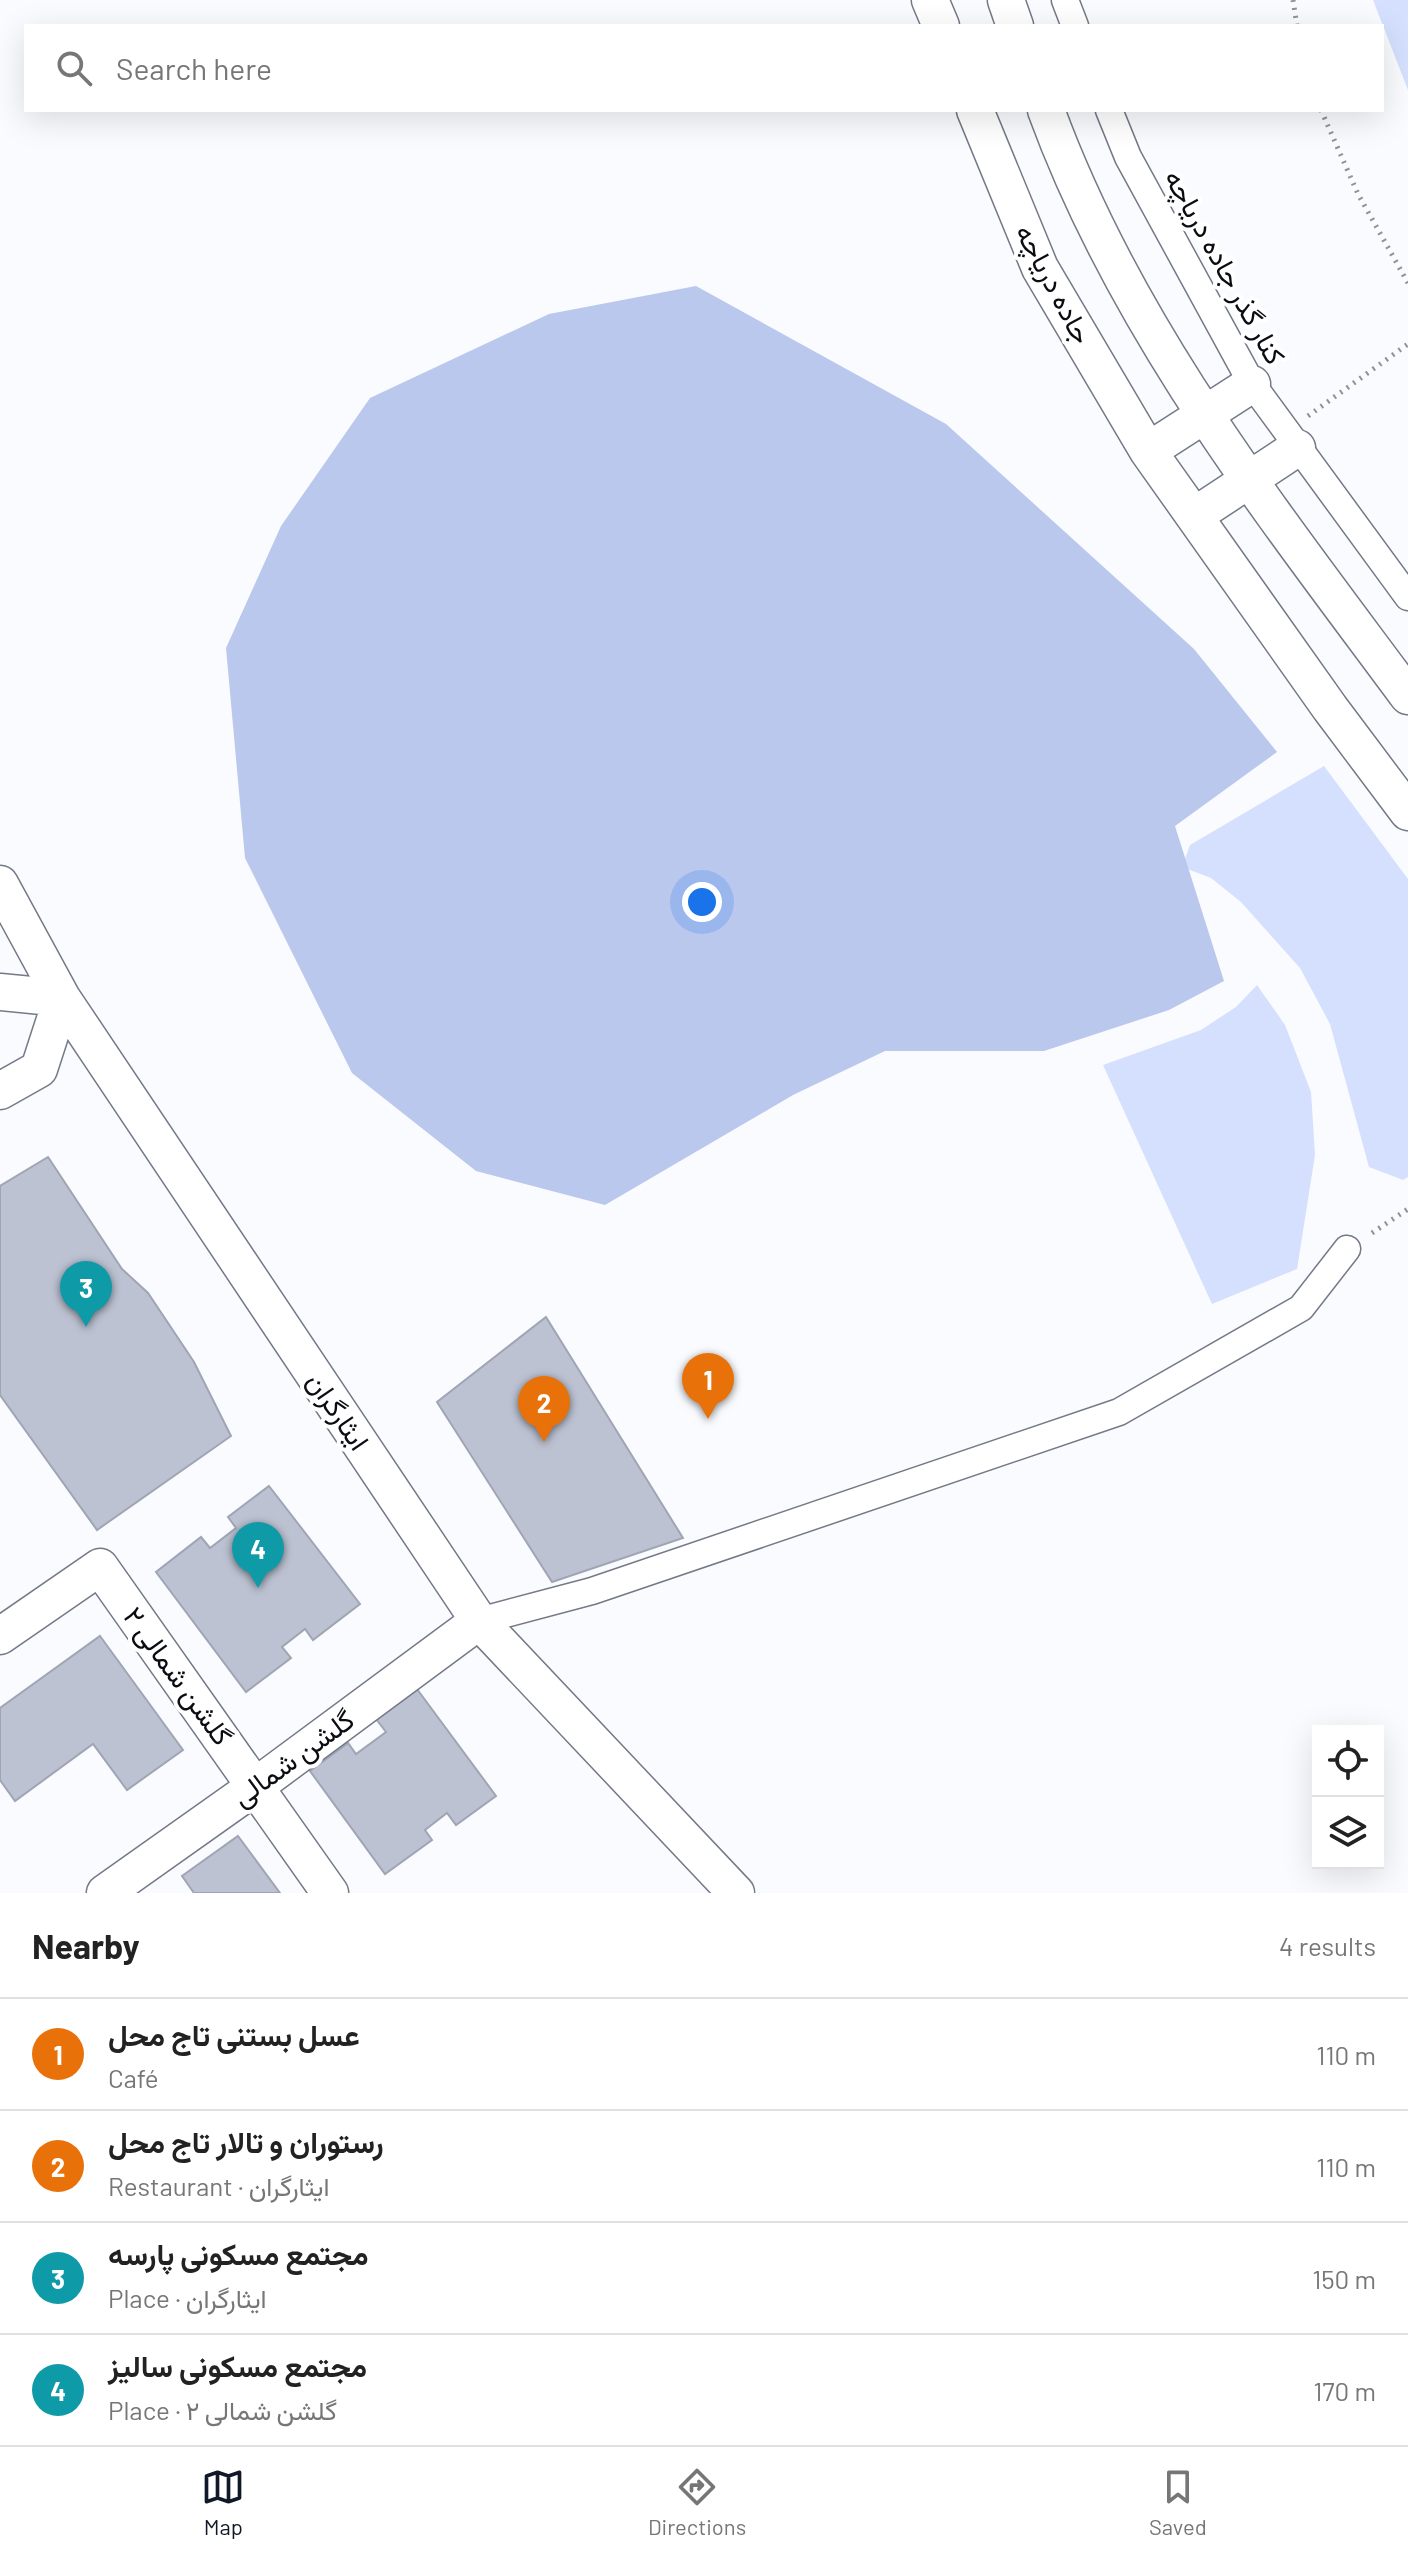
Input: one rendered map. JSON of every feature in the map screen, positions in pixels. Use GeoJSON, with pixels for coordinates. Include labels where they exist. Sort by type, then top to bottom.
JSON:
{"type":"FeatureCollection","features":[{"type":"Feature","properties":{"kind":"street"},"geometry":{"type":"LineString","coordinates":[[930,0],[940,24]]}},
{"type":"Feature","properties":{"kind":"street"},"geometry":{"type":"LineString","coordinates":[[1006,0],[1014,24]]}},
{"type":"Feature","properties":{"kind":"street"},"geometry":{"type":"LineString","coordinates":[[1065,0],[1074,24]]}},
{"type":"Feature","properties":{"kind":"street","name":"جاده دریاچه"},"geometry":{"type":"LineString","coordinates":[[976,112],[1040,268],[1148,451],[1330,708],[1408,812]]}},
{"type":"Feature","properties":{"kind":"street"},"geometry":{"type":"LineString","coordinates":[[1047,112],[1062,153],[1114,262],[1203,415],[1408,696]]}},
{"type":"Feature","properties":{"kind":"street","name":"کنار گذر جاده دریاچه"},"geometry":{"type":"LineString","coordinates":[[1110,112],[1128,157],[1252,384],[1408,597]]}},
{"type":"Feature","properties":{"kind":"street"},"geometry":{"type":"LineString","coordinates":[[1148,451],[1252,384]]}},
{"type":"Feature","properties":{"kind":"street"},"geometry":{"type":"LineString","coordinates":[[1194,516],[1248,479],[1291,440]]}},
{"type":"Feature","properties":{"kind":"street","name":"ایثارگران"},"geometry":{"type":"LineString","coordinates":[[0,884],[62,998],[479,1621],[736,1893]]}},
{"type":"Feature","properties":{"kind":"street"},"geometry":{"type":"LineString","coordinates":[[0,992],[62,998],[39,1069],[0,1091]]}},
{"type":"Feature","properties":{"kind":"street"},"geometry":{"type":"LineString","coordinates":[[479,1621],[592,1591],[1119,1412],[1301,1308],[1347,1249]]}},
{"type":"Feature","properties":{"kind":"street","name":"گلشن شمالی ۲"},"geometry":{"type":"LineString","coordinates":[[0,1636],[100,1567],[330,1893]]}},
{"type":"Feature","properties":{"kind":"street","name":"گلشن شمالی"},"geometry":{"type":"LineString","coordinates":[[105,1893],[479,1621]]}},
{"type":"Feature","properties":{"kind":"path"},"geometry":{"type":"LineString","coordinates":[[1293,0],[1297,24]]}},
{"type":"Feature","properties":{"kind":"path"},"geometry":{"type":"LineString","coordinates":[[1322,112],[1358,194],[1408,283]]}},
{"type":"Feature","properties":{"kind":"path"},"geometry":{"type":"LineString","coordinates":[[1291,440],[1408,344]]}},
{"type":"Feature","properties":{"kind":"path"},"geometry":{"type":"LineString","coordinates":[[1347,1249],[1408,1209]]}},
{"type":"Feature","properties":{"kind":"shaded area"},"geometry":{"type":"Polygon","coordinates":[[[1373,0],[1408,0],[1408,90],[1384,24],[1373,0]]]}},
{"type":"Feature","properties":{"kind":"shaded area"},"geometry":{"type":"Polygon","coordinates":[[[696,286],[946,424],[1194,649],[1277,752],[1175,826],[1224,981],[1169,1010],[1044,1051],[885,1051],[793,1095],[605,1205],[476,1171],[352,1073],[245,858],[226,648],[281,526],[370,398],[549,314],[696,286]]]}},
{"type":"Feature","properties":{"kind":"shaded area"},"geometry":{"type":"Polygon","coordinates":[[[1324,766],[1408,879],[1408,1177],[1403,1180],[1369,1167],[1330,1024],[1300,968],[1241,902],[1211,878],[1182,867],[1190,845],[1324,766]]]}},
{"type":"Feature","properties":{"kind":"shaded area"},"geometry":{"type":"Polygon","coordinates":[[[1257,985],[1285,1025],[1311,1092],[1315,1155],[1297,1269],[1212,1304],[1103,1065],[1201,1030],[1236,1007],[1257,985]]]}},
{"type":"Feature","properties":{"kind":"building"},"geometry":{"type":"Polygon","coordinates":[[[48,1157],[122,1269],[148,1293],[194,1362],[231,1436],[97,1530],[0,1395],[0,1186],[48,1157]]]}},
{"type":"Feature","properties":{"kind":"building"},"geometry":{"type":"Polygon","coordinates":[[[546,1317],[683,1538],[552,1582],[437,1402],[546,1317]]]}},
{"type":"Feature","properties":{"kind":"building"},"geometry":{"type":"Polygon","coordinates":[[[269,1486],[360,1604],[313,1640],[305,1629],[282,1647],[291,1658],[246,1692],[156,1572],[201,1537],[210,1548],[236,1528],[228,1517],[269,1486]]]}},
{"type":"Feature","properties":{"kind":"building"},"geometry":{"type":"Polygon","coordinates":[[[100,1636],[183,1750],[127,1790],[93,1744],[15,1801],[0,1780],[0,1708],[100,1636]]]}},
{"type":"Feature","properties":{"kind":"building"},"geometry":{"type":"Polygon","coordinates":[[[417,1689],[496,1796],[456,1825],[447,1813],[425,1830],[432,1840],[385,1874],[310,1771],[348,1743],[356,1754],[386,1732],[376,1719],[417,1689]]]}},
{"type":"Feature","properties":{"kind":"building"},"geometry":{"type":"Polygon","coordinates":[[[238,1836],[280,1893],[194,1893],[182,1876],[238,1836]]]}},
{"type":"Feature","properties":{"kind":"place","name":"مجتمع مسکونی پارسه"},"geometry":{"type":"Point","coordinates":[86,1327]}},
{"type":"Feature","properties":{"kind":"place","name":"عسل بستنی تاج محل"},"geometry":{"type":"Point","coordinates":[708,1419]}},
{"type":"Feature","properties":{"kind":"place","name":"رستوران و تالار تاج محل"},"geometry":{"type":"Point","coordinates":[544,1442]}},
{"type":"Feature","properties":{"kind":"place","name":"مجتمع مسکونی سالیز"},"geometry":{"type":"Point","coordinates":[258,1588]}}]}
